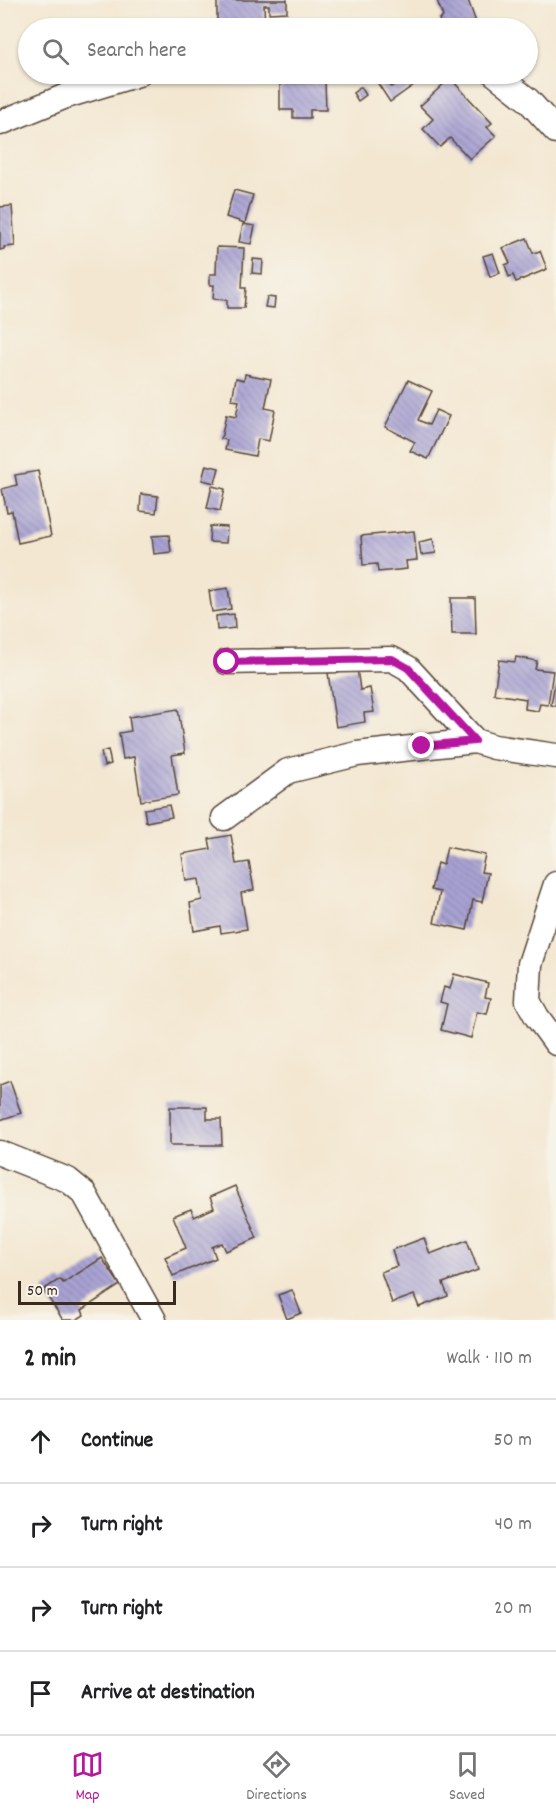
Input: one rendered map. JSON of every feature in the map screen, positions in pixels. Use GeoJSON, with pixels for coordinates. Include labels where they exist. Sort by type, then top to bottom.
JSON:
{"type":"FeatureCollection","features":[{"type":"Feature","properties":{"kind":"street"},"geometry":{"type":"LineString","coordinates":[[0,123],[66,96],[105,84]]}},
{"type":"Feature","properties":{"kind":"street"},"geometry":{"type":"LineString","coordinates":[[508,84],[528,100],[556,131]]}},
{"type":"Feature","properties":{"kind":"street"},"geometry":{"type":"LineString","coordinates":[[227,662],[392,659],[408,668],[475,741]]}},
{"type":"Feature","properties":{"kind":"street"},"geometry":{"type":"LineString","coordinates":[[224,819],[288,771],[357,754],[475,741],[494,747],[556,756]]}},
{"type":"Feature","properties":{"kind":"street"},"geometry":{"type":"LineString","coordinates":[[556,884],[530,964],[528,1001],[556,1043]]}},
{"type":"Feature","properties":{"kind":"street"},"geometry":{"type":"LineString","coordinates":[[0,1153],[68,1180],[84,1192],[154,1320]]}},
{"type":"Feature","properties":{"kind":"building"},"geometry":{"type":"Polygon","coordinates":[[[217,0],[287,0],[287,12],[269,13],[269,5],[264,5],[265,18],[217,18],[217,0]]]}},
{"type":"Feature","properties":{"kind":"building"},"geometry":{"type":"Polygon","coordinates":[[[437,0],[468,0],[474,18],[441,18],[443,17],[437,0]]]}},
{"type":"Feature","properties":{"kind":"building"},"geometry":{"type":"Polygon","coordinates":[[[280,84],[325,84],[326,110],[310,110],[310,118],[293,118],[293,110],[280,110],[280,84]]]}},
{"type":"Feature","properties":{"kind":"building"},"geometry":{"type":"Polygon","coordinates":[[[378,84],[389,84],[391,87],[396,84],[415,84],[390,102],[378,84]]]}},
{"type":"Feature","properties":{"kind":"building"},"geometry":{"type":"Polygon","coordinates":[[[444,84],[456,84],[492,123],[487,127],[496,136],[470,159],[450,138],[440,147],[423,129],[433,119],[420,106],[444,84]]]}},
{"type":"Feature","properties":{"kind":"building"},"geometry":{"type":"Polygon","coordinates":[[[361,87],[366,95],[358,101],[353,93],[361,87]]]}},
{"type":"Feature","properties":{"kind":"building"},"geometry":{"type":"Polygon","coordinates":[[[234,190],[253,195],[245,223],[226,217],[234,190]]]}},
{"type":"Feature","properties":{"kind":"building"},"geometry":{"type":"Polygon","coordinates":[[[12,206],[15,246],[4,247],[0,250],[0,207],[12,206]]]}},
{"type":"Feature","properties":{"kind":"building"},"geometry":{"type":"Polygon","coordinates":[[[243,224],[255,226],[251,244],[239,242],[243,224]]]}},
{"type":"Feature","properties":{"kind":"building"},"geometry":{"type":"Polygon","coordinates":[[[527,238],[533,253],[540,251],[547,269],[516,282],[513,275],[509,277],[505,265],[510,263],[503,248],[527,238]]]}},
{"type":"Feature","properties":{"kind":"building"},"geometry":{"type":"Polygon","coordinates":[[[217,247],[244,248],[242,288],[246,288],[244,308],[227,308],[227,300],[213,299],[214,285],[210,285],[210,274],[216,274],[217,247]]]}},
{"type":"Feature","properties":{"kind":"building"},"geometry":{"type":"Polygon","coordinates":[[[493,253],[500,273],[490,277],[483,256],[493,253]]]}},
{"type":"Feature","properties":{"kind":"building"},"geometry":{"type":"Polygon","coordinates":[[[253,259],[263,260],[262,274],[252,273],[253,259]]]}},
{"type":"Feature","properties":{"kind":"building"},"geometry":{"type":"Polygon","coordinates":[[[267,297],[275,298],[274,308],[265,307],[267,297]]]}},
{"type":"Feature","properties":{"kind":"building"},"geometry":{"type":"Polygon","coordinates":[[[245,374],[271,379],[265,408],[275,410],[269,441],[258,439],[255,456],[225,450],[227,440],[221,439],[226,415],[236,417],[239,401],[232,400],[236,378],[244,380],[245,374]]]}},
{"type":"Feature","properties":{"kind":"building"},"geometry":{"type":"Polygon","coordinates":[[[408,380],[432,391],[418,420],[429,425],[436,410],[449,416],[428,459],[410,451],[415,442],[385,427],[408,380]]]}},
{"type":"Feature","properties":{"kind":"building"},"geometry":{"type":"Polygon","coordinates":[[[206,465],[219,468],[215,483],[202,480],[206,465]]]}},
{"type":"Feature","properties":{"kind":"building"},"geometry":{"type":"Polygon","coordinates":[[[38,471],[51,536],[18,543],[12,511],[7,512],[2,489],[17,485],[15,475],[38,471]]]}},
{"type":"Feature","properties":{"kind":"building"},"geometry":{"type":"Polygon","coordinates":[[[212,486],[225,489],[220,511],[207,508],[212,486]]]}},
{"type":"Feature","properties":{"kind":"building"},"geometry":{"type":"Polygon","coordinates":[[[141,494],[158,496],[156,513],[140,511],[141,494]]]}},
{"type":"Feature","properties":{"kind":"building"},"geometry":{"type":"Polygon","coordinates":[[[210,526],[227,527],[226,543],[209,542],[210,526]]]}},
{"type":"Feature","properties":{"kind":"building"},"geometry":{"type":"Polygon","coordinates":[[[414,531],[417,560],[406,561],[407,569],[378,572],[377,564],[363,565],[361,536],[414,531]]]}},
{"type":"Feature","properties":{"kind":"building"},"geometry":{"type":"Polygon","coordinates":[[[169,535],[171,552],[154,554],[152,536],[169,535]]]}},
{"type":"Feature","properties":{"kind":"building"},"geometry":{"type":"Polygon","coordinates":[[[433,539],[436,553],[421,555],[419,542],[433,539]]]}},
{"type":"Feature","properties":{"kind":"building"},"geometry":{"type":"Polygon","coordinates":[[[228,588],[231,609],[212,612],[209,591],[228,588]]]}},
{"type":"Feature","properties":{"kind":"building"},"geometry":{"type":"Polygon","coordinates":[[[451,598],[475,598],[476,634],[452,634],[451,598]]]}},
{"type":"Feature","properties":{"kind":"building"},"geometry":{"type":"Polygon","coordinates":[[[234,614],[235,628],[217,630],[216,616],[234,614]]]}},
{"type":"Feature","properties":{"kind":"building"},"geometry":{"type":"Polygon","coordinates":[[[516,657],[537,661],[535,669],[553,671],[548,705],[540,704],[538,711],[525,709],[526,699],[494,694],[499,660],[515,662],[516,657]]]}},
{"type":"Feature","properties":{"kind":"building"},"geometry":{"type":"Polygon","coordinates":[[[357,668],[360,690],[370,688],[374,712],[364,713],[365,722],[336,727],[328,673],[357,668]]]}},
{"type":"Feature","properties":{"kind":"building"},"geometry":{"type":"Polygon","coordinates":[[[556,682],[556,706],[551,705],[556,682]]]}},
{"type":"Feature","properties":{"kind":"building"},"geometry":{"type":"Polygon","coordinates":[[[178,709],[185,753],[172,755],[178,795],[141,801],[134,757],[123,759],[119,733],[131,731],[129,717],[178,709]]]}},
{"type":"Feature","properties":{"kind":"building"},"geometry":{"type":"Polygon","coordinates":[[[108,750],[111,764],[104,766],[101,752],[108,750]]]}},
{"type":"Feature","properties":{"kind":"building"},"geometry":{"type":"Polygon","coordinates":[[[169,805],[172,817],[146,822],[144,809],[169,805]]]}},
{"type":"Feature","properties":{"kind":"building"},"geometry":{"type":"Polygon","coordinates":[[[231,835],[236,864],[249,862],[254,890],[241,893],[247,929],[221,933],[220,926],[194,931],[190,903],[202,900],[199,879],[186,881],[182,854],[211,849],[209,839],[231,835]]]}},
{"type":"Feature","properties":{"kind":"building"},"geometry":{"type":"Polygon","coordinates":[[[447,847],[485,855],[481,872],[488,873],[482,902],[473,900],[467,930],[434,923],[440,892],[431,890],[437,863],[443,865],[447,847]]]}},
{"type":"Feature","properties":{"kind":"building"},"geometry":{"type":"Polygon","coordinates":[[[454,974],[488,983],[485,997],[491,998],[487,1014],[477,1012],[471,1038],[441,1030],[447,1004],[440,1002],[444,987],[450,989],[454,974]]]}},
{"type":"Feature","properties":{"kind":"building"},"geometry":{"type":"Polygon","coordinates":[[[10,1081],[21,1113],[0,1120],[0,1085],[10,1081]]]}},
{"type":"Feature","properties":{"kind":"building"},"geometry":{"type":"Polygon","coordinates":[[[170,1107],[207,1107],[207,1119],[221,1119],[222,1145],[170,1145],[170,1107]]]}},
{"type":"Feature","properties":{"kind":"building"},"geometry":{"type":"Polygon","coordinates":[[[235,1186],[257,1238],[226,1251],[222,1243],[212,1247],[216,1258],[173,1276],[165,1257],[186,1248],[173,1216],[191,1209],[194,1217],[214,1208],[210,1197],[235,1186]]]}},
{"type":"Feature","properties":{"kind":"building"},"geometry":{"type":"Polygon","coordinates":[[[424,1238],[430,1254],[467,1240],[478,1270],[443,1283],[448,1296],[419,1307],[414,1295],[392,1303],[381,1272],[397,1266],[392,1250],[424,1238]]]}},
{"type":"Feature","properties":{"kind":"building"},"geometry":{"type":"Polygon","coordinates":[[[102,1258],[120,1285],[82,1310],[84,1315],[76,1320],[63,1320],[43,1290],[60,1279],[63,1283],[102,1258]]]}},
{"type":"Feature","properties":{"kind":"building"},"geometry":{"type":"Polygon","coordinates":[[[292,1290],[301,1313],[287,1319],[278,1295],[292,1290]]]}},
{"type":"Feature","properties":{"kind":"route"},"geometry":{"type":"LineString","coordinates":[[227,662],[392,659],[408,668],[475,741],[422,746]]}}]}
